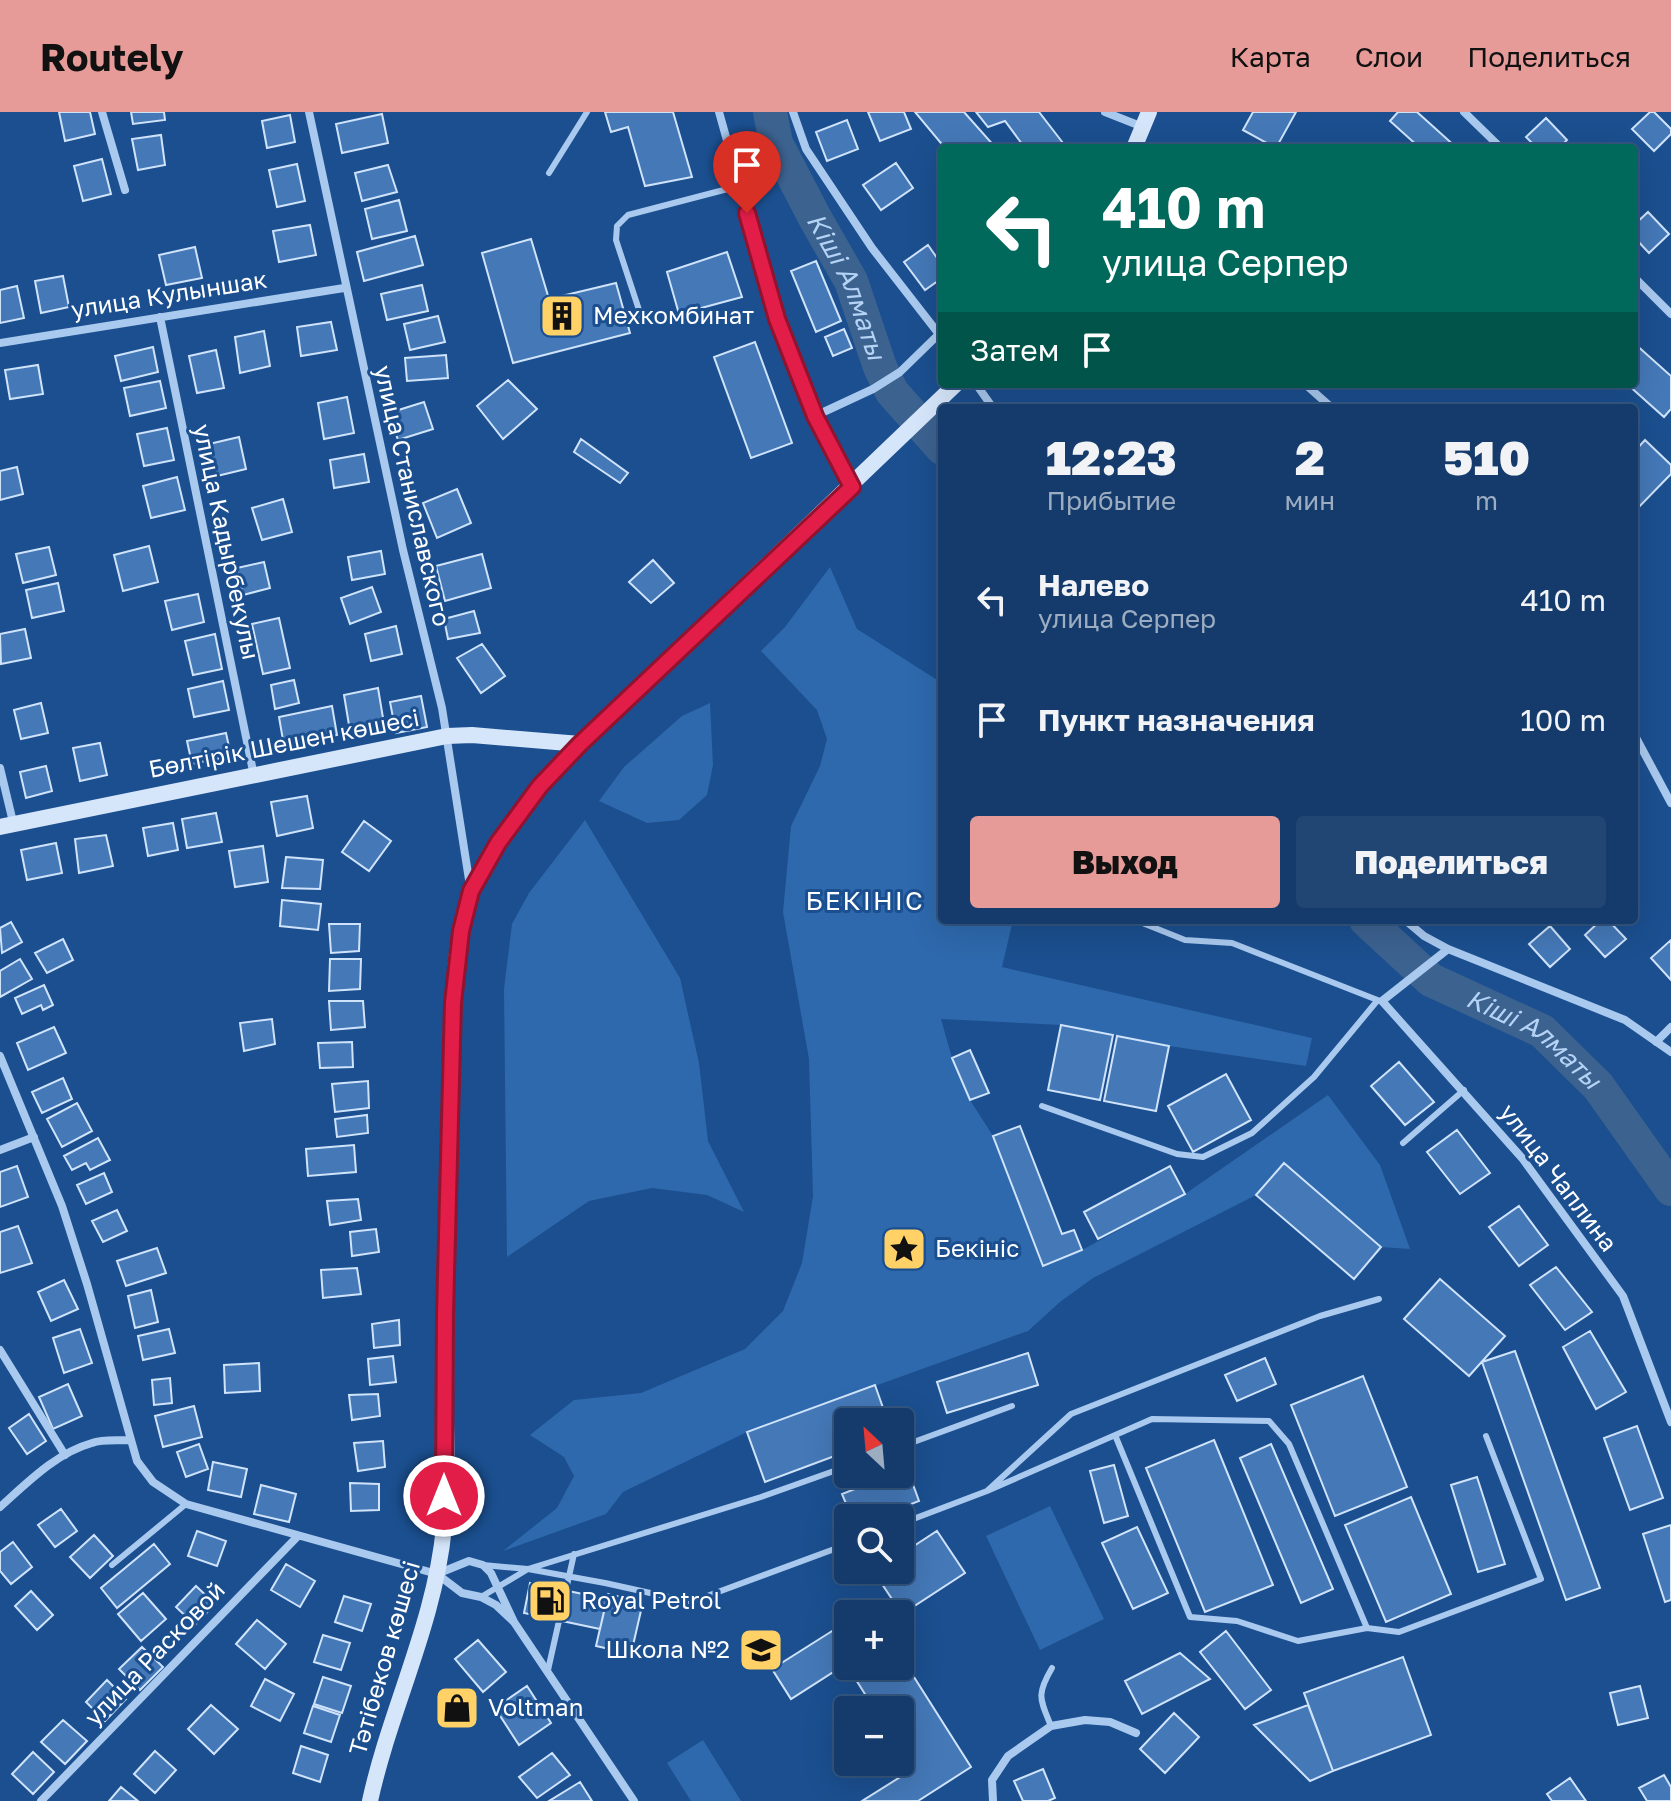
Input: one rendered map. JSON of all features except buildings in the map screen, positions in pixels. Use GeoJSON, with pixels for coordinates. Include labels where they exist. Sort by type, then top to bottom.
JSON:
{"type":"FeatureCollection","features":[{"type":"Feature","properties":{"kind":"main road"},"geometry":{"type":"LineString","coordinates":[[1136,144],[1146,120]]}},
{"type":"Feature","properties":{"kind":"main road","name":"Тәтібеков көшесі"},"geometry":{"type":"LineString","coordinates":[[370,1801],[379,1760],[428,1615],[444,1526],[445,1314],[453,1003],[461,931],[471,891],[498,843],[540,786],[580,744],[952,388]]}},
{"type":"Feature","properties":{"kind":"main road","name":"Бөлтірік Шешен көшесі"},"geometry":{"type":"LineString","coordinates":[[6,825],[447,736],[472,735],[580,744]]}},
{"type":"Feature","properties":{"kind":"street"},"geometry":{"type":"LineString","coordinates":[[102,112],[125,190]]}},
{"type":"Feature","properties":{"kind":"street","name":"улица Станиславского"},"geometry":{"type":"LineString","coordinates":[[309,112],[344,288],[447,736],[471,891]]}},
{"type":"Feature","properties":{"kind":"street"},"geometry":{"type":"LineString","coordinates":[[719,112],[777,319],[815,416],[852,487]]}},
{"type":"Feature","properties":{"kind":"street"},"geometry":{"type":"LineString","coordinates":[[793,112],[806,149],[872,248],[938,332]]}},
{"type":"Feature","properties":{"kind":"street"},"geometry":{"type":"LineString","coordinates":[[1105,112],[1146,120]]}},
{"type":"Feature","properties":{"kind":"street"},"geometry":{"type":"LineString","coordinates":[[1464,112],[1497,144]]}},
{"type":"Feature","properties":{"kind":"street"},"geometry":{"type":"LineString","coordinates":[[1638,281],[1671,314]]}},
{"type":"Feature","properties":{"kind":"street","name":"улица Кулыншак"},"geometry":{"type":"LineString","coordinates":[[0,343],[344,288]]}},
{"type":"Feature","properties":{"kind":"street","name":"улица Кадырбекулы"},"geometry":{"type":"LineString","coordinates":[[160,317],[254,776]]}},
{"type":"Feature","properties":{"kind":"street"},"geometry":{"type":"LineString","coordinates":[[815,416],[873,389],[900,372],[938,339]]}},
{"type":"Feature","properties":{"kind":"street"},"geometry":{"type":"LineString","coordinates":[[1310,388],[1328,404]]}},
{"type":"Feature","properties":{"kind":"street"},"geometry":{"type":"LineString","coordinates":[[1638,741],[1671,803]]}},
{"type":"Feature","properties":{"kind":"street"},"geometry":{"type":"LineString","coordinates":[[0,768],[6,825]]}},
{"type":"Feature","properties":{"kind":"street"},"geometry":{"type":"LineString","coordinates":[[1410,924],[1448,949],[1625,1020],[1671,1052]]}},
{"type":"Feature","properties":{"kind":"street"},"geometry":{"type":"LineString","coordinates":[[1380,1001],[1448,949]]}},
{"type":"Feature","properties":{"kind":"street","name":"улица Чаплина"},"geometry":{"type":"LineString","coordinates":[[1380,1001],[1464,1090],[1522,1158],[1623,1296],[1671,1422]]}},
{"type":"Feature","properties":{"kind":"street"},"geometry":{"type":"LineString","coordinates":[[1656,1042],[1671,1027]]}},
{"type":"Feature","properties":{"kind":"street"},"geometry":{"type":"LineString","coordinates":[[0,1056],[62,1206],[87,1284],[129,1440],[137,1461],[153,1482],[186,1504],[437,1574],[462,1593],[481,1597],[496,1605],[514,1622]]}},
{"type":"Feature","properties":{"kind":"street"},"geometry":{"type":"LineString","coordinates":[[0,1150],[34,1137]]}},
{"type":"Feature","properties":{"kind":"street"},"geometry":{"type":"LineString","coordinates":[[0,1350],[65,1455]]}},
{"type":"Feature","properties":{"kind":"street"},"geometry":{"type":"LineString","coordinates":[[0,1507],[47,1466],[65,1455],[93,1442],[129,1440]]}},
{"type":"Feature","properties":{"kind":"street","name":"улица Расковой"},"geometry":{"type":"LineString","coordinates":[[41,1801],[298,1536]]}},
{"type":"Feature","properties":{"kind":"street"},"geometry":{"type":"LineString","coordinates":[[437,1574],[469,1561],[483,1565],[491,1573],[514,1622],[634,1801]]}},
{"type":"Feature","properties":{"kind":"street"},"geometry":{"type":"LineString","coordinates":[[993,1801],[992,1780],[1008,1756],[1051,1726],[1098,1721],[1110,1722],[1136,1733]]}},
{"type":"Feature","properties":{"kind":"lane"},"geometry":{"type":"LineString","coordinates":[[549,173],[587,112]]}},
{"type":"Feature","properties":{"kind":"lane"},"geometry":{"type":"LineString","coordinates":[[641,316],[616,240],[617,226],[628,215],[739,186]]}},
{"type":"Feature","properties":{"kind":"lane"},"geometry":{"type":"LineString","coordinates":[[1042,1106],[1177,1154],[1203,1157],[1252,1133],[1314,1077],[1380,1001],[1232,943],[1185,940],[1145,924]]}},
{"type":"Feature","properties":{"kind":"lane"},"geometry":{"type":"LineString","coordinates":[[1403,1143],[1464,1090]]}},
{"type":"Feature","properties":{"kind":"lane"},"geometry":{"type":"LineString","coordinates":[[987,1491],[1071,1414],[1320,1316],[1379,1299]]}},
{"type":"Feature","properties":{"kind":"lane"},"geometry":{"type":"LineString","coordinates":[[914,1442],[1012,1406]]}},
{"type":"Feature","properties":{"kind":"lane"},"geometry":{"type":"LineString","coordinates":[[914,1519],[987,1491],[1152,1419],[1269,1421],[1289,1444],[1367,1628]]}},
{"type":"Feature","properties":{"kind":"lane"},"geometry":{"type":"LineString","coordinates":[[1115,1435],[1190,1617],[1237,1621],[1298,1641],[1367,1628],[1399,1632],[1541,1579],[1486,1436]]}},
{"type":"Feature","properties":{"kind":"lane"},"geometry":{"type":"LineString","coordinates":[[481,1597],[528,1569],[761,1497],[834,1471]]}},
{"type":"Feature","properties":{"kind":"lane"},"geometry":{"type":"LineString","coordinates":[[112,1565],[186,1504]]}},
{"type":"Feature","properties":{"kind":"lane"},"geometry":{"type":"LineString","coordinates":[[483,1565],[528,1569],[691,1602],[834,1549]]}},
{"type":"Feature","properties":{"kind":"lane"},"geometry":{"type":"LineString","coordinates":[[548,1670],[574,1554]]}},
{"type":"Feature","properties":{"kind":"lane"},"geometry":{"type":"LineString","coordinates":[[1051,1726],[1039,1697],[1040,1688],[1052,1668]]}},
{"type":"Feature","properties":{"kind":"shaded area"},"geometry":{"type":"Polygon","coordinates":[[[830,567],[857,629],[938,680],[938,924],[1012,924],[1002,967],[1312,1038],[1306,1066],[1169,1046],[1061,1025],[941,1019],[952,1058],[970,1100],[993,1136],[1043,1265],[1082,1250],[1185,1194],[1328,1095],[1380,1165],[1410,1249],[1381,1247],[1284,1163],[1256,1195],[1093,1278],[1028,1331],[747,1432],[623,1492],[606,1514],[503,1551],[557,1508],[574,1476],[564,1457],[530,1435],[574,1400],[641,1393],[745,1349],[783,1311],[802,1263],[813,1196],[809,1059],[783,912],[791,826],[820,766],[827,739],[817,710],[761,651],[785,627],[830,567]]]}},
{"type":"Feature","properties":{"kind":"shaded area"},"geometry":{"type":"Polygon","coordinates":[[[710,703],[713,765],[707,795],[679,820],[647,823],[599,801],[624,767],[682,716],[710,703]]]}},
{"type":"Feature","properties":{"kind":"shaded area"},"geometry":{"type":"Polygon","coordinates":[[[585,820],[680,978],[699,1063],[708,1141],[744,1212],[707,1195],[652,1188],[589,1201],[507,1257],[504,989],[512,924],[529,893],[585,820]]]}},
{"type":"Feature","properties":{"kind":"shaded area"},"geometry":{"type":"Polygon","coordinates":[[[1050,1506],[1104,1619],[1040,1650],[986,1536],[1050,1506]]]}},
{"type":"Feature","properties":{"kind":"shaded area"},"geometry":{"type":"Polygon","coordinates":[[[703,1740],[741,1801],[691,1801],[667,1763],[703,1740]]]}},
{"type":"Feature","properties":{"kind":"waterway","name":"Кіші Алматы"},"geometry":{"type":"LineString","coordinates":[[770,112],[776,143],[851,281],[880,367],[892,392],[938,444]]}},
{"type":"Feature","properties":{"kind":"waterway","name":"Кіші Алматы"},"geometry":{"type":"LineString","coordinates":[[1370,924],[1431,980],[1542,1031],[1598,1086],[1671,1189]]}},
{"type":"Feature","properties":{"kind":"place","name":"Мехкомбинат"},"geometry":{"type":"Point","coordinates":[562,316]}},
{"type":"Feature","properties":{"kind":"place","name":"Бекініс"},"geometry":{"type":"Point","coordinates":[904,1249]}},
{"type":"Feature","properties":{"kind":"place","name":"Royal Petrol"},"geometry":{"type":"Point","coordinates":[550,1601]}},
{"type":"Feature","properties":{"kind":"place","name":"Школа №2"},"geometry":{"type":"Point","coordinates":[761,1650]}},
{"type":"Feature","properties":{"kind":"place","name":"Voltman"},"geometry":{"type":"Point","coordinates":[457,1708]}},
{"type":"Feature","properties":{"kind":"district","name":"БЕКІНІС"},"geometry":{"type":"Point","coordinates":[865,901]}},
{"type":"Feature","properties":{"kind":"route"},"geometry":{"type":"LineString","coordinates":[[444,1496],[453,1003],[461,931],[471,891],[498,843],[540,786],[580,744],[852,487],[815,416],[777,319],[747,213]]}}]}
